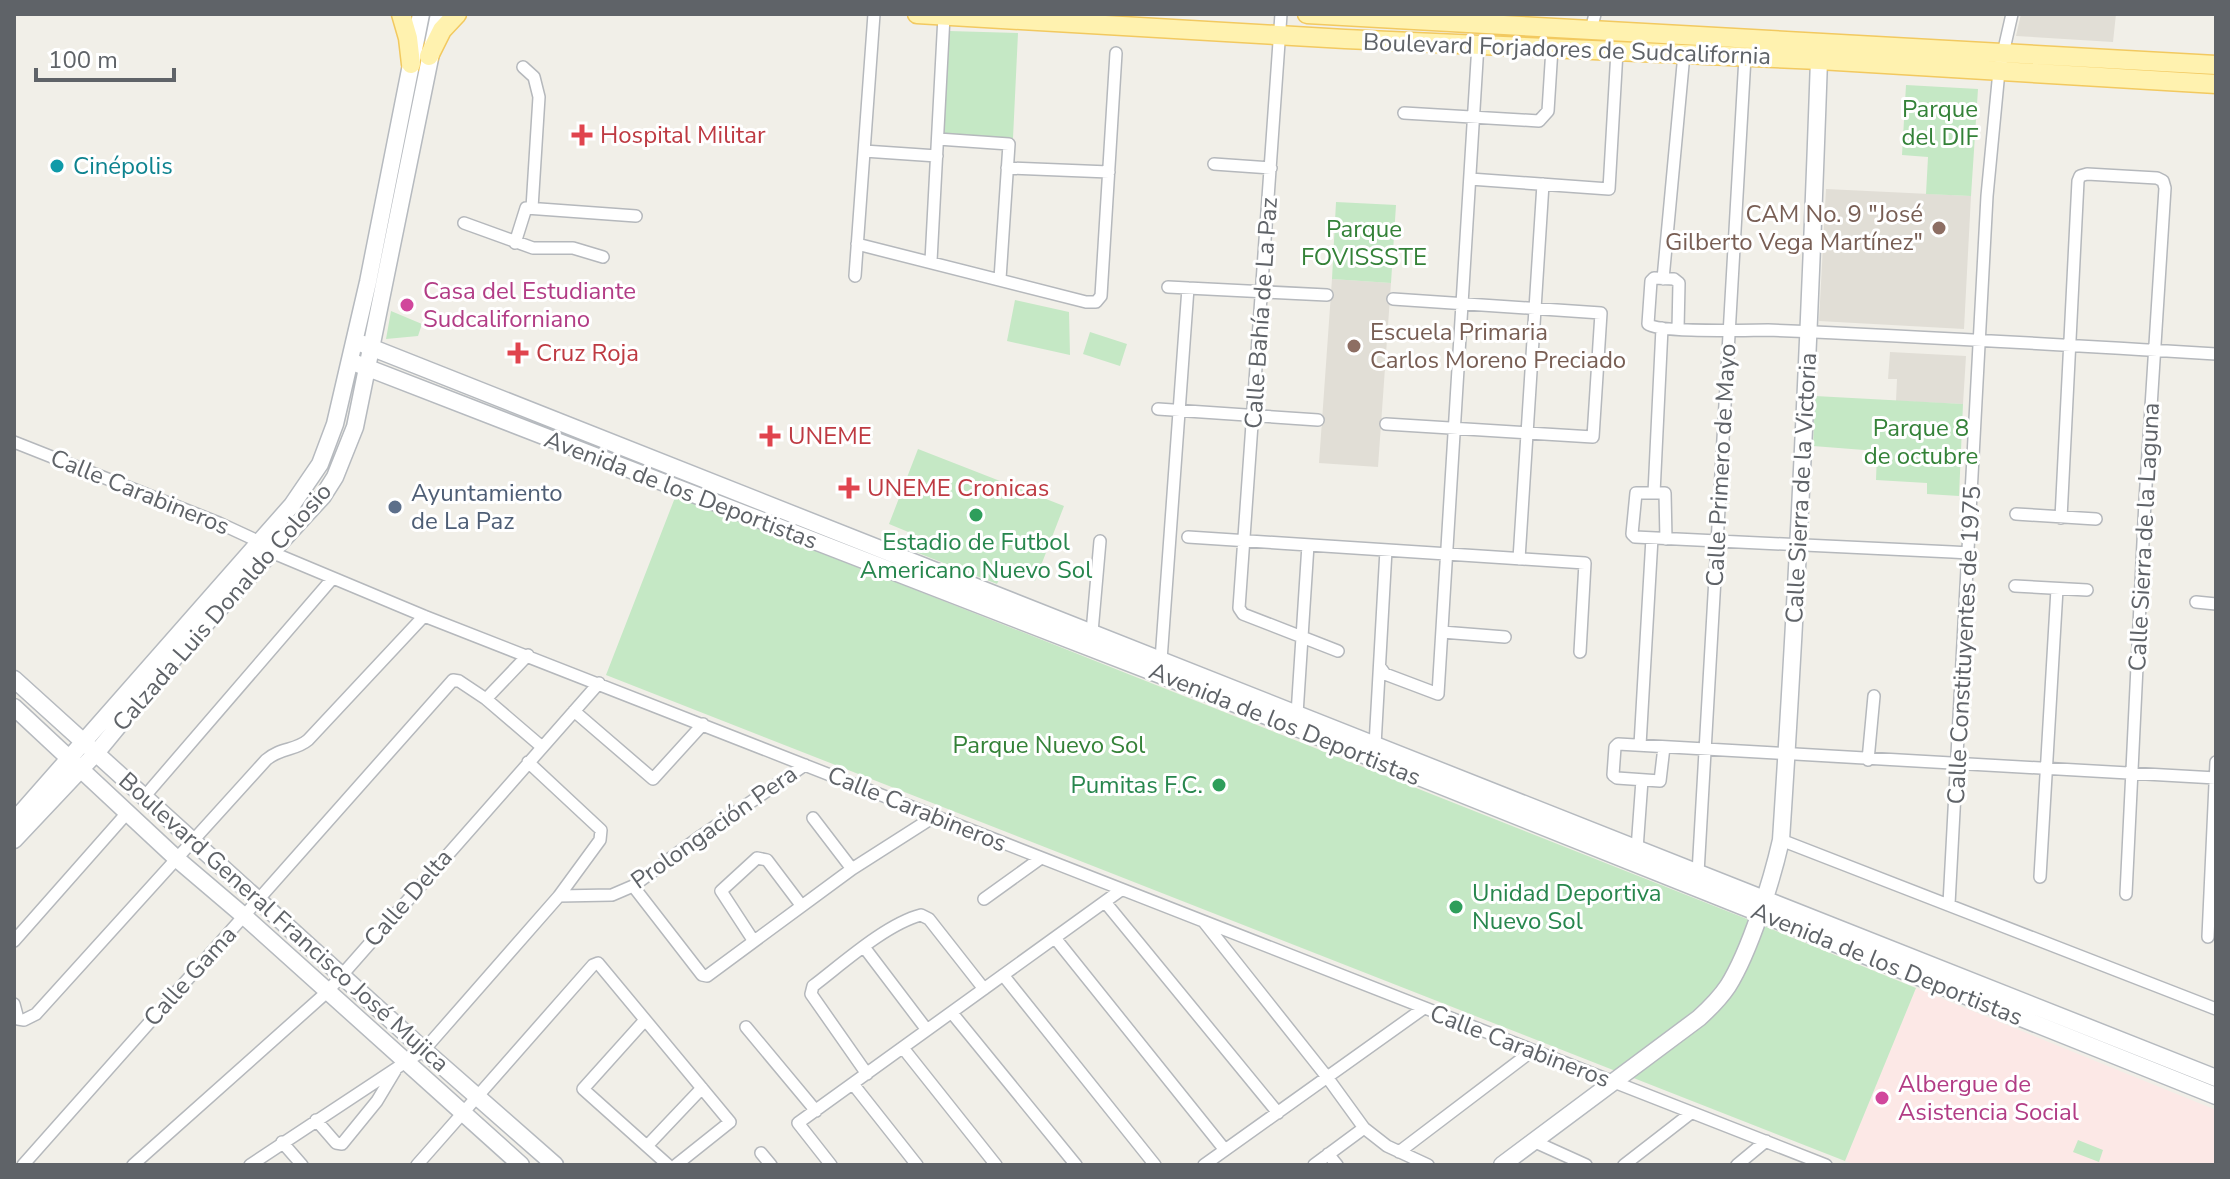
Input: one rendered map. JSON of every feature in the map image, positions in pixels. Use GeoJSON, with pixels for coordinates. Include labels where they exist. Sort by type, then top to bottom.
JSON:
{"type":"FeatureCollection","features":[{"type":"Feature","properties":{"kind":"main road"},"geometry":{"type":"LineString","coordinates":[[401,14],[411,64]]}},
{"type":"Feature","properties":{"kind":"main road"},"geometry":{"type":"LineString","coordinates":[[429,56],[442,30],[457,14]]}},
{"type":"Feature","properties":{"kind":"main road","name":"Boulevard Forjadores de Sudcalifornia"},"geometry":{"type":"LineString","coordinates":[[917,14],[1280,35],[1819,60],[2216,65]]}},
{"type":"Feature","properties":{"kind":"main road","name":"Boulevard Forjadores de Sudcalifornia"},"geometry":{"type":"LineString","coordinates":[[1307,14],[1593,22],[2216,84]]}},
{"type":"Feature","properties":{"kind":"main road"},"geometry":{"type":"LineString","coordinates":[[2197,83],[2216,95]]}},
{"type":"Feature","properties":{"kind":"street","name":"Calzada Luis Donaldo Colosio"},"geometry":{"type":"LineString","coordinates":[[14,840],[76,763],[176,656],[266,547],[320,464],[332,435],[355,341],[421,14]]}},
{"type":"Feature","properties":{"kind":"street","name":"Calzada Luis Donaldo Colosio"},"geometry":{"type":"LineString","coordinates":[[266,547],[323,496],[335,477],[355,427],[439,14]]}},
{"type":"Feature","properties":{"kind":"street"},"geometry":{"type":"LineString","coordinates":[[855,276],[874,14]]}},
{"type":"Feature","properties":{"kind":"street","name":"Calle Bahía de La Paz"},"geometry":{"type":"LineString","coordinates":[[1281,14],[1240,611],[1302,636]]}},
{"type":"Feature","properties":{"kind":"street"},"geometry":{"type":"LineString","coordinates":[[2001,61],[2012,14]]}},
{"type":"Feature","properties":{"kind":"street"},"geometry":{"type":"LineString","coordinates":[[931,261],[944,16]]}},
{"type":"Feature","properties":{"kind":"street"},"geometry":{"type":"LineString","coordinates":[[1380,667],[1385,674],[1438,694],[1478,44]]}},
{"type":"Feature","properties":{"kind":"street"},"geometry":{"type":"LineString","coordinates":[[1404,113],[1539,121],[1548,111],[1552,48]]}},
{"type":"Feature","properties":{"kind":"street"},"geometry":{"type":"LineString","coordinates":[[1470,179],[1609,189],[1617,51]]}},
{"type":"Feature","properties":{"kind":"street"},"geometry":{"type":"LineString","coordinates":[[857,244],[1096,302],[1101,296],[1116,53]]}},
{"type":"Feature","properties":{"kind":"street"},"geometry":{"type":"LineString","coordinates":[[1663,279],[1684,54]]}},
{"type":"Feature","properties":{"kind":"street","name":"Calle Primero de Mayo"},"geometry":{"type":"LineString","coordinates":[[1698,873],[1745,57]]}},
{"type":"Feature","properties":{"kind":"street","name":"Calle Sierra de la Victoria"},"geometry":{"type":"LineString","coordinates":[[1502,1165],[1715,1003],[1729,984],[1770,884],[1781,840],[1809,332],[1819,60]]}},
{"type":"Feature","properties":{"kind":"street","name":"Calle Constituyentes de 1975"},"geometry":{"type":"LineString","coordinates":[[1949,904],[1987,196],[2001,61]]}},
{"type":"Feature","properties":{"kind":"street"},"geometry":{"type":"LineString","coordinates":[[523,67],[534,77],[539,97],[532,208]]}},
{"type":"Feature","properties":{"kind":"street"},"geometry":{"type":"LineString","coordinates":[[400,117],[408,122],[412,140]]}},
{"type":"Feature","properties":{"kind":"street"},"geometry":{"type":"LineString","coordinates":[[938,139],[1009,144],[1000,279]]}},
{"type":"Feature","properties":{"kind":"street"},"geometry":{"type":"LineString","coordinates":[[864,151],[937,156]]}},
{"type":"Feature","properties":{"kind":"street"},"geometry":{"type":"LineString","coordinates":[[1214,164],[1271,168]]}},
{"type":"Feature","properties":{"kind":"street"},"geometry":{"type":"LineString","coordinates":[[1007,168],[1109,172]]}},
{"type":"Feature","properties":{"kind":"street","name":"Calle Sierra de la Laguna"},"geometry":{"type":"LineString","coordinates":[[2070,347],[2080,176],[2118,175],[2163,181],[2126,894]]}},
{"type":"Feature","properties":{"kind":"street"},"geometry":{"type":"LineString","coordinates":[[1519,559],[1543,184]]}},
{"type":"Feature","properties":{"kind":"street"},"geometry":{"type":"LineString","coordinates":[[515,243],[526,208],[636,216]]}},
{"type":"Feature","properties":{"kind":"street"},"geometry":{"type":"LineString","coordinates":[[464,223],[533,248],[573,248],[603,257]]}},
{"type":"Feature","properties":{"kind":"street"},"geometry":{"type":"LineString","coordinates":[[1678,329],[1679,283],[1674,279],[1654,278],[1651,281],[1648,324],[1653,328],[1678,329],[1729,329],[1809,332],[2216,354]]}},
{"type":"Feature","properties":{"kind":"street"},"geometry":{"type":"LineString","coordinates":[[1168,287],[1327,295]]}},
{"type":"Feature","properties":{"kind":"street"},"geometry":{"type":"LineString","coordinates":[[1161,660],[1188,288]]}},
{"type":"Feature","properties":{"kind":"street"},"geometry":{"type":"LineString","coordinates":[[1386,424],[1593,437],[1601,313],[1393,299]]}},
{"type":"Feature","properties":{"kind":"street"},"geometry":{"type":"LineString","coordinates":[[1654,493],[1662,328]]}},
{"type":"Feature","properties":{"kind":"street","name":"Avenida de los Deportistas"},"geometry":{"type":"LineString","coordinates":[[355,341],[856,537],[1028,615],[2105,1043],[2216,1096]]}},
{"type":"Feature","properties":{"kind":"street"},"geometry":{"type":"LineString","coordinates":[[2061,518],[2070,347]]}},
{"type":"Feature","properties":{"kind":"street","name":"Avenida de los Deportistas"},"geometry":{"type":"LineString","coordinates":[[350,361],[850,556],[1028,615],[1092,632],[1375,745],[1400,762],[1698,873],[1761,907]]}},
{"type":"Feature","properties":{"kind":"street"},"geometry":{"type":"LineString","coordinates":[[471,408],[480,389]]}},
{"type":"Feature","properties":{"kind":"street"},"geometry":{"type":"LineString","coordinates":[[517,425],[523,407]]}},
{"type":"Feature","properties":{"kind":"street"},"geometry":{"type":"LineString","coordinates":[[1158,409],[1318,420]]}},
{"type":"Feature","properties":{"kind":"street"},"geometry":{"type":"LineString","coordinates":[[574,448],[581,429]]}},
{"type":"Feature","properties":{"kind":"street","name":"Calle Carabineros"},"geometry":{"type":"LineString","coordinates":[[14,442],[219,523],[332,579],[424,616],[1826,1165]]}},
{"type":"Feature","properties":{"kind":"street"},"geometry":{"type":"LineString","coordinates":[[613,463],[622,445]]}},
{"type":"Feature","properties":{"kind":"street"},"geometry":{"type":"LineString","coordinates":[[669,485],[676,467]]}},
{"type":"Feature","properties":{"kind":"street"},"geometry":{"type":"LineString","coordinates":[[1666,539],[1665,493],[1636,493],[1632,534],[1635,537],[1666,539],[1797,544],[1969,553]]}},
{"type":"Feature","properties":{"kind":"street"},"geometry":{"type":"LineString","coordinates":[[2016,514],[2096,519]]}},
{"type":"Feature","properties":{"kind":"street"},"geometry":{"type":"LineString","coordinates":[[850,556],[856,537]]}},
{"type":"Feature","properties":{"kind":"street"},"geometry":{"type":"LineString","coordinates":[[1188,537],[1585,563],[1580,652]]}},
{"type":"Feature","properties":{"kind":"street"},"geometry":{"type":"LineString","coordinates":[[1640,745],[1652,538]]}},
{"type":"Feature","properties":{"kind":"street"},"geometry":{"type":"LineString","coordinates":[[1092,632],[1100,541]]}},
{"type":"Feature","properties":{"kind":"street"},"geometry":{"type":"LineString","coordinates":[[1297,714],[1308,545]]}},
{"type":"Feature","properties":{"kind":"street"},"geometry":{"type":"LineString","coordinates":[[1375,745],[1386,550]]}},
{"type":"Feature","properties":{"kind":"street"},"geometry":{"type":"LineString","coordinates":[[145,796],[332,579]]}},
{"type":"Feature","properties":{"kind":"street"},"geometry":{"type":"LineString","coordinates":[[2015,586],[2087,590]]}},
{"type":"Feature","properties":{"kind":"street"},"geometry":{"type":"LineString","coordinates":[[2040,877],[2057,589]]}},
{"type":"Feature","properties":{"kind":"street"},"geometry":{"type":"LineString","coordinates":[[2196,602],[2216,604]]}},
{"type":"Feature","properties":{"kind":"street"},"geometry":{"type":"LineString","coordinates":[[14,1004],[18,1019],[24,1020],[36,1014],[266,760],[278,750],[301,745],[308,740],[424,616]]}},
{"type":"Feature","properties":{"kind":"street"},"geometry":{"type":"LineString","coordinates":[[1442,632],[1505,637]]}},
{"type":"Feature","properties":{"kind":"street"},"geometry":{"type":"LineString","coordinates":[[1302,636],[1338,651]]}},
{"type":"Feature","properties":{"kind":"street"},"geometry":{"type":"LineString","coordinates":[[528,655],[486,699],[542,747]]}},
{"type":"Feature","properties":{"kind":"street","name":"Boulevard General Francisco José Mujica"},"geometry":{"type":"LineString","coordinates":[[14,679],[555,1165]]}},
{"type":"Feature","properties":{"kind":"street","name":"Calle Gama"},"geometry":{"type":"LineString","coordinates":[[23,1165],[453,680],[486,699]]}},
{"type":"Feature","properties":{"kind":"street","name":"Calle Delta"},"geometry":{"type":"LineString","coordinates":[[133,1165],[327,992],[599,683]]}},
{"type":"Feature","properties":{"kind":"street"},"geometry":{"type":"LineString","coordinates":[[1868,760],[1874,696]]}},
{"type":"Feature","properties":{"kind":"street","name":"Boulevard General Francisco José Mujica"},"geometry":{"type":"LineString","coordinates":[[14,707],[403,1065],[521,1165]]}},
{"type":"Feature","properties":{"kind":"street"},"geometry":{"type":"LineString","coordinates":[[574,711],[653,779],[703,724]]}},
{"type":"Feature","properties":{"kind":"street"},"geometry":{"type":"LineString","coordinates":[[1664,747],[1660,781],[1617,778],[1613,775],[1616,745],[1640,745],[2215,778]]}},
{"type":"Feature","properties":{"kind":"street"},"geometry":{"type":"LineString","coordinates":[[250,1165],[424,1050],[559,896],[602,835],[601,830],[528,762]]}},
{"type":"Feature","properties":{"kind":"street"},"geometry":{"type":"LineString","coordinates":[[2208,937],[2216,762]]}},
{"type":"Feature","properties":{"kind":"street","name":"Calzada Luis Donaldo Colosio"},"geometry":{"type":"LineString","coordinates":[[14,821],[76,763]]}},
{"type":"Feature","properties":{"kind":"street","name":"Prolongación Pera"},"geometry":{"type":"LineString","coordinates":[[559,896],[612,895],[633,886],[805,765]]}},
{"type":"Feature","properties":{"kind":"street"},"geometry":{"type":"LineString","coordinates":[[1637,849],[1642,780]]}},
{"type":"Feature","properties":{"kind":"street"},"geometry":{"type":"LineString","coordinates":[[14,941],[127,813]]}},
{"type":"Feature","properties":{"kind":"street"},"geometry":{"type":"LineString","coordinates":[[633,886],[704,976],[852,869],[935,816]]}},
{"type":"Feature","properties":{"kind":"street"},"geometry":{"type":"LineString","coordinates":[[813,818],[852,869]]}},
{"type":"Feature","properties":{"kind":"street"},"geometry":{"type":"LineString","coordinates":[[1781,840],[2216,1009]]}},
{"type":"Feature","properties":{"kind":"street"},"geometry":{"type":"LineString","coordinates":[[753,940],[721,891],[757,858],[767,860],[801,905]]}},
{"type":"Feature","properties":{"kind":"street"},"geometry":{"type":"LineString","coordinates":[[984,899],[1041,858]]}},
{"type":"Feature","properties":{"kind":"street"},"geometry":{"type":"LineString","coordinates":[[831,1165],[798,1123],[1121,890]]}},
{"type":"Feature","properties":{"kind":"street"},"geometry":{"type":"LineString","coordinates":[[1105,902],[1278,1113]]}},
{"type":"Feature","properties":{"kind":"street"},"geometry":{"type":"LineString","coordinates":[[867,1074],[811,994],[813,986],[864,947],[921,915],[929,919],[984,989]]}},
{"type":"Feature","properties":{"kind":"street"},"geometry":{"type":"LineString","coordinates":[[1202,920],[1374,1139],[1428,1165]]}},
{"type":"Feature","properties":{"kind":"street"},"geometry":{"type":"LineString","coordinates":[[1055,938],[1225,1150]]}},
{"type":"Feature","properties":{"kind":"street"},"geometry":{"type":"LineString","coordinates":[[864,947],[927,1030]]}},
{"type":"Feature","properties":{"kind":"street"},"geometry":{"type":"LineString","coordinates":[[417,1165],[598,963],[730,1122],[676,1165]]}},
{"type":"Feature","properties":{"kind":"street"},"geometry":{"type":"LineString","coordinates":[[1003,975],[1155,1165]]}},
{"type":"Feature","properties":{"kind":"street"},"geometry":{"type":"LineString","coordinates":[[1204,1165],[1424,1008]]}},
{"type":"Feature","properties":{"kind":"street"},"geometry":{"type":"LineString","coordinates":[[952,1013],[1076,1165]]}},
{"type":"Feature","properties":{"kind":"street"},"geometry":{"type":"LineString","coordinates":[[645,1020],[583,1089],[668,1165]]}},
{"type":"Feature","properties":{"kind":"street"},"geometry":{"type":"LineString","coordinates":[[746,1027],[816,1111]]}},
{"type":"Feature","properties":{"kind":"street","name":"Avenida de los Deportistas"},"geometry":{"type":"LineString","coordinates":[[2105,1043],[2216,1078]]}},
{"type":"Feature","properties":{"kind":"street"},"geometry":{"type":"LineString","coordinates":[[903,1048],[996,1165]]}},
{"type":"Feature","properties":{"kind":"street"},"geometry":{"type":"LineString","coordinates":[[1399,1152],[1532,1051]]}},
{"type":"Feature","properties":{"kind":"street"},"geometry":{"type":"LineString","coordinates":[[316,1120],[336,1143],[344,1143],[403,1065]]}},
{"type":"Feature","properties":{"kind":"street"},"geometry":{"type":"LineString","coordinates":[[853,1084],[917,1165]]}},
{"type":"Feature","properties":{"kind":"street"},"geometry":{"type":"LineString","coordinates":[[647,1146],[702,1088]]}},
{"type":"Feature","properties":{"kind":"street"},"geometry":{"type":"LineString","coordinates":[[1624,1165],[1691,1113]]}},
{"type":"Feature","properties":{"kind":"street"},"geometry":{"type":"LineString","coordinates":[[1314,1165],[1364,1128]]}},
{"type":"Feature","properties":{"kind":"street"},"geometry":{"type":"LineString","coordinates":[[1533,1141],[1586,1165]]}},
{"type":"Feature","properties":{"kind":"street"},"geometry":{"type":"LineString","coordinates":[[1737,1165],[1766,1141]]}},
{"type":"Feature","properties":{"kind":"street"},"geometry":{"type":"LineString","coordinates":[[282,1142],[302,1165]]}},
{"type":"Feature","properties":{"kind":"street"},"geometry":{"type":"LineString","coordinates":[[761,1153],[771,1165]]}},
{"type":"Feature","properties":{"kind":"street"},"geometry":{"type":"LineString","coordinates":[[1328,1154],[1337,1165]]}},
{"type":"Feature","properties":{"kind":"shaded area"},"geometry":{"type":"Polygon","coordinates":[[[2021,14],[2116,14],[2113,42],[2016,36],[2021,14]]]}},
{"type":"Feature","properties":{"kind":"shaded area"},"geometry":{"type":"Polygon","coordinates":[[[1826,189],[1971,196],[1964,329],[1819,321],[1826,189]]]}},
{"type":"Feature","properties":{"kind":"shaded area"},"geometry":{"type":"Polygon","coordinates":[[[1332,279],[1391,283],[1378,467],[1319,463],[1332,279]]]}},
{"type":"Feature","properties":{"kind":"shaded area"},"geometry":{"type":"Polygon","coordinates":[[[1890,352],[1966,356],[1963,404],[1896,401],[1897,379],[1888,379],[1890,352]]]}},
{"type":"Feature","properties":{"kind":"shaded area"},"geometry":{"type":"Polygon","coordinates":[[[1916,988],[2216,1110],[2216,1165],[1856,1165],[1845,1161],[1916,988]]]}},
{"type":"Feature","properties":{"kind":"green space"},"geometry":{"type":"Polygon","coordinates":[[[949,31],[1018,33],[1013,138],[944,134],[949,31]]]}},
{"type":"Feature","properties":{"kind":"green space","name":"Parque del DIF"},"geometry":{"type":"Polygon","coordinates":[[[1906,85],[1978,89],[1971,196],[1926,194],[1928,157],[1902,155],[1906,85]]]}},
{"type":"Feature","properties":{"kind":"green space","name":"Parque FOVISSSTE"},"geometry":{"type":"Polygon","coordinates":[[[1336,202],[1396,205],[1391,283],[1332,279],[1336,202]]]}},
{"type":"Feature","properties":{"kind":"green space"},"geometry":{"type":"Polygon","coordinates":[[[1015,300],[1069,312],[1070,355],[1007,341],[1015,300]]]}},
{"type":"Feature","properties":{"kind":"green space"},"geometry":{"type":"Polygon","coordinates":[[[391,311],[422,324],[418,336],[386,339],[391,311]]]}},
{"type":"Feature","properties":{"kind":"green space"},"geometry":{"type":"Polygon","coordinates":[[[1090,332],[1127,344],[1120,366],[1083,354],[1090,332]]]}},
{"type":"Feature","properties":{"kind":"green space","name":"Parque 8 de octubre"},"geometry":{"type":"Polygon","coordinates":[[[1815,396],[1963,404],[1959,496],[1927,494],[1927,483],[1876,480],[1877,451],[1813,446],[1815,396]]]}},
{"type":"Feature","properties":{"kind":"green space","name":"Estadio de Futbol Americano Nuevo Sol"},"geometry":{"type":"Polygon","coordinates":[[[918,449],[1064,506],[1035,581],[1004,569],[997,584],[913,551],[918,536],[889,524],[918,449]]]}},
{"type":"Feature","properties":{"kind":"green space","name":"Unidad Deportiva Nuevo Sol"},"geometry":{"type":"Polygon","coordinates":[[[676,495],[1916,988],[1845,1161],[606,675],[676,495]]]}},
{"type":"Feature","properties":{"kind":"green space"},"geometry":{"type":"Polygon","coordinates":[[[2078,1140],[2103,1150],[2099,1162],[2073,1152],[2078,1140]]]}},
{"type":"Feature","properties":{"kind":"place","name":"Hospital Militar"},"geometry":{"type":"Point","coordinates":[582,135]}},
{"type":"Feature","properties":{"kind":"place","name":"Cinépolis"},"geometry":{"type":"Point","coordinates":[57,166]}},
{"type":"Feature","properties":{"kind":"place","name":"CAM No. 9 \"José Gilberto Vega Martínez\""},"geometry":{"type":"Point","coordinates":[1939,228]}},
{"type":"Feature","properties":{"kind":"place","name":"Casa del Estudiante Sudcaliforniano"},"geometry":{"type":"Point","coordinates":[407,305]}},
{"type":"Feature","properties":{"kind":"place","name":"Escuela Primaria Carlos Moreno Preciado"},"geometry":{"type":"Point","coordinates":[1354,346]}},
{"type":"Feature","properties":{"kind":"place","name":"Cruz Roja"},"geometry":{"type":"Point","coordinates":[518,353]}},
{"type":"Feature","properties":{"kind":"place","name":"UNEME"},"geometry":{"type":"Point","coordinates":[770,436]}},
{"type":"Feature","properties":{"kind":"place","name":"UNEME Cronicas"},"geometry":{"type":"Point","coordinates":[849,488]}},
{"type":"Feature","properties":{"kind":"place","name":"Ayuntamiento de La Paz"},"geometry":{"type":"Point","coordinates":[395,507]}},
{"type":"Feature","properties":{"kind":"place","name":"Estadio de Futbol Americano Nuevo Sol"},"geometry":{"type":"Point","coordinates":[976,515]}},
{"type":"Feature","properties":{"kind":"place","name":"Pumitas F.C."},"geometry":{"type":"Point","coordinates":[1219,785]}},
{"type":"Feature","properties":{"kind":"place","name":"Unidad Deportiva Nuevo Sol"},"geometry":{"type":"Point","coordinates":[1456,907]}},
{"type":"Feature","properties":{"kind":"place","name":"Albergue de Asistencia Social"},"geometry":{"type":"Point","coordinates":[1882,1098]}},
{"type":"Feature","properties":{"kind":"park label","name":"Parque Nuevo Sol"},"geometry":{"type":"Point","coordinates":[1049,745]}}]}
